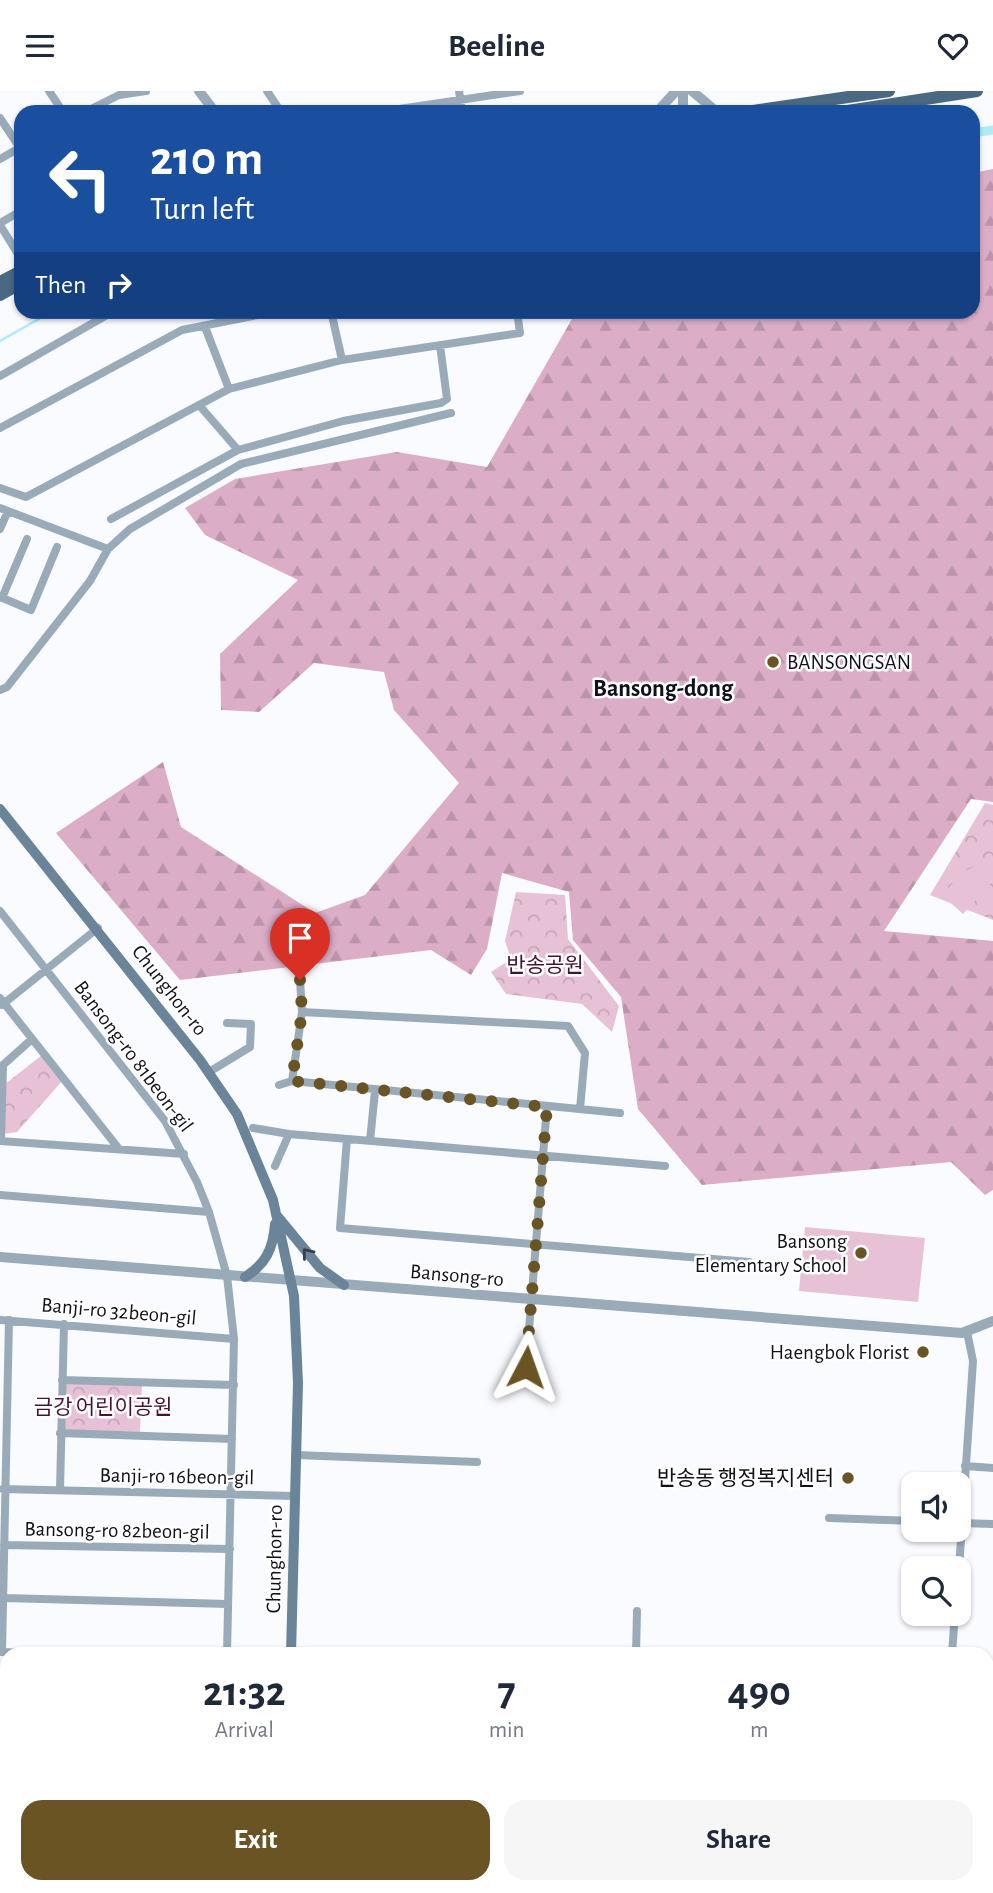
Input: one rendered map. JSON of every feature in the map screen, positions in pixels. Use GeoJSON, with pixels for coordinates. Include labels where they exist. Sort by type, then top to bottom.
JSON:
{"type":"FeatureCollection","features":[{"type":"Feature","properties":{"kind":"main road"},"geometry":{"type":"LineString","coordinates":[[794,105],[889,91]]}},
{"type":"Feature","properties":{"kind":"main road"},"geometry":{"type":"LineString","coordinates":[[886,105],[977,91]]}},
{"type":"Feature","properties":{"kind":"main road","name":"Chunghon-ro"},"geometry":{"type":"LineString","coordinates":[[0,809],[98,928],[209,1072],[237,1114],[276,1215],[292,1281],[298,1383],[291,1647]]}},
{"type":"Feature","properties":{"kind":"main road","name":"Chunghon-ro"},"geometry":{"type":"LineString","coordinates":[[245,1277],[262,1264],[272,1248],[276,1215]]}},
{"type":"Feature","properties":{"kind":"main road","name":"Chunghon-ro"},"geometry":{"type":"LineString","coordinates":[[276,1215],[320,1268],[344,1285]]}},
{"type":"Feature","properties":{"kind":"street"},"geometry":{"type":"LineString","coordinates":[[97,105],[117,93],[146,91]]}},
{"type":"Feature","properties":{"kind":"street"},"geometry":{"type":"LineString","coordinates":[[414,105],[460,96],[520,91]]}},
{"type":"Feature","properties":{"kind":"street"},"geometry":{"type":"LineString","coordinates":[[663,105],[676,91]]}},
{"type":"Feature","properties":{"kind":"street"},"geometry":{"type":"LineString","coordinates":[[692,91],[709,105]]}},
{"type":"Feature","properties":{"kind":"street"},"geometry":{"type":"LineString","coordinates":[[0,118],[14,138]]}},
{"type":"Feature","properties":{"kind":"street"},"geometry":{"type":"LineString","coordinates":[[0,224],[14,247]]}},
{"type":"Feature","properties":{"kind":"street"},"geometry":{"type":"LineString","coordinates":[[0,376],[100,319]]}},
{"type":"Feature","properties":{"kind":"street"},"geometry":{"type":"LineString","coordinates":[[0,428],[182,330],[242,319]]}},
{"type":"Feature","properties":{"kind":"street"},"geometry":{"type":"LineString","coordinates":[[333,319],[342,360]]}},
{"type":"Feature","properties":{"kind":"street"},"geometry":{"type":"LineString","coordinates":[[0,488],[26,497],[229,389],[342,360],[520,333],[518,319]]}},
{"type":"Feature","properties":{"kind":"street"},"geometry":{"type":"LineString","coordinates":[[205,327],[229,389]]}},
{"type":"Feature","properties":{"kind":"street"},"geometry":{"type":"LineString","coordinates":[[111,519],[238,450],[343,421],[441,403],[447,399],[440,345]]}},
{"type":"Feature","properties":{"kind":"street"},"geometry":{"type":"LineString","coordinates":[[198,405],[238,450]]}},
{"type":"Feature","properties":{"kind":"street"},"geometry":{"type":"LineString","coordinates":[[0,690],[7,687],[90,581],[108,549],[130,529],[241,464],[451,413]]}},
{"type":"Feature","properties":{"kind":"street"},"geometry":{"type":"LineString","coordinates":[[0,529],[4,510],[108,549]]}},
{"type":"Feature","properties":{"kind":"street"},"geometry":{"type":"LineString","coordinates":[[27,539],[1,597],[31,610],[57,547]]}},
{"type":"Feature","properties":{"kind":"street","name":"Bansong-ro 81beon-gil"},"geometry":{"type":"LineString","coordinates":[[0,911],[159,1112],[184,1154],[209,1212],[227,1276]]}},
{"type":"Feature","properties":{"kind":"street"},"geometry":{"type":"LineString","coordinates":[[98,928],[1,1003],[119,1149]]}},
{"type":"Feature","properties":{"kind":"street"},"geometry":{"type":"LineString","coordinates":[[292,1081],[302,1012],[300,980]]}},
{"type":"Feature","properties":{"kind":"street"},"geometry":{"type":"LineString","coordinates":[[302,1012],[568,1026],[585,1052],[580,1109]]}},
{"type":"Feature","properties":{"kind":"street"},"geometry":{"type":"LineString","coordinates":[[209,1072],[250,1047],[251,1024],[228,1023]]}},
{"type":"Feature","properties":{"kind":"street"},"geometry":{"type":"LineString","coordinates":[[32,1039],[3,1065],[1,1141],[184,1154]]}},
{"type":"Feature","properties":{"kind":"street"},"geometry":{"type":"LineString","coordinates":[[279,1085],[292,1081],[620,1113]]}},
{"type":"Feature","properties":{"kind":"street"},"geometry":{"type":"LineString","coordinates":[[370,1141],[375,1091]]}},
{"type":"Feature","properties":{"kind":"street"},"geometry":{"type":"LineString","coordinates":[[526,1367],[547,1107]]}},
{"type":"Feature","properties":{"kind":"street"},"geometry":{"type":"LineString","coordinates":[[253,1128],[289,1135],[665,1166]]}},
{"type":"Feature","properties":{"kind":"street"},"geometry":{"type":"LineString","coordinates":[[275,1166],[289,1135]]}},
{"type":"Feature","properties":{"kind":"street"},"geometry":{"type":"LineString","coordinates":[[347,1139],[340,1228],[749,1262]]}},
{"type":"Feature","properties":{"kind":"street"},"geometry":{"type":"LineString","coordinates":[[0,1195],[209,1212]]}},
{"type":"Feature","properties":{"kind":"street","name":"Bansong-ro"},"geometry":{"type":"LineString","coordinates":[[0,1257],[967,1332],[993,1321]]}},
{"type":"Feature","properties":{"kind":"street","name":"Bansong-ro 82beon-gil"},"geometry":{"type":"LineString","coordinates":[[227,1276],[234,1339],[228,1647]]}},
{"type":"Feature","properties":{"kind":"street"},"geometry":{"type":"LineString","coordinates":[[1,1647],[5,1320]]}},
{"type":"Feature","properties":{"kind":"street","name":"Banji-ro 32beon-gil"},"geometry":{"type":"LineString","coordinates":[[5,1320],[234,1339]]}},
{"type":"Feature","properties":{"kind":"street"},"geometry":{"type":"LineString","coordinates":[[60,1490],[64,1324]]}},
{"type":"Feature","properties":{"kind":"street"},"geometry":{"type":"LineString","coordinates":[[965,1472],[973,1361],[967,1332]]}},
{"type":"Feature","properties":{"kind":"street"},"geometry":{"type":"LineString","coordinates":[[62,1380],[234,1385]]}},
{"type":"Feature","properties":{"kind":"street"},"geometry":{"type":"LineString","coordinates":[[60,1433],[232,1439]]}},
{"type":"Feature","properties":{"kind":"street"},"geometry":{"type":"LineString","coordinates":[[296,1455],[477,1462]]}},
{"type":"Feature","properties":{"kind":"street"},"geometry":{"type":"LineString","coordinates":[[965,1466],[993,1468]]}},
{"type":"Feature","properties":{"kind":"street","name":"Banji-ro 16beon-gil"},"geometry":{"type":"LineString","coordinates":[[3,1489],[294,1496]]}},
{"type":"Feature","properties":{"kind":"street"},"geometry":{"type":"LineString","coordinates":[[829,1518],[901,1521]]}},
{"type":"Feature","properties":{"kind":"street"},"geometry":{"type":"LineString","coordinates":[[971,1523],[993,1524]]}},
{"type":"Feature","properties":{"kind":"street","name":"Bansong-ro 82beon-gil"},"geometry":{"type":"LineString","coordinates":[[4,1545],[230,1549]]}},
{"type":"Feature","properties":{"kind":"street"},"geometry":{"type":"LineString","coordinates":[[3,1598],[228,1604]]}},
{"type":"Feature","properties":{"kind":"street"},"geometry":{"type":"LineString","coordinates":[[636,1647],[638,1611]]}},
{"type":"Feature","properties":{"kind":"street"},"geometry":{"type":"LineString","coordinates":[[953,1647],[954,1626]]}},
{"type":"Feature","properties":{"kind":"green space"},"geometry":{"type":"Polygon","coordinates":[[[993,169],[993,802],[971,799],[884,931],[993,941],[993,1190],[985,1195],[951,1162],[702,1185],[638,1109],[621,997],[573,940],[569,892],[502,873],[487,949],[471,975],[431,950],[180,980],[56,833],[163,762],[181,827],[315,913],[365,895],[459,783],[394,710],[384,672],[314,663],[259,712],[221,710],[220,654],[298,580],[205,535],[185,508],[235,479],[397,452],[487,467],[572,319],[980,319],[980,172],[993,169]]]}},
{"type":"Feature","properties":{"kind":"green space"},"geometry":{"type":"Polygon","coordinates":[[[985,803],[993,805],[993,920],[930,895],[985,803]]]}},
{"type":"Feature","properties":{"kind":"green space"},"geometry":{"type":"Polygon","coordinates":[[[978,866],[993,881],[963,914],[942,895],[964,871],[978,866]]]}},
{"type":"Feature","properties":{"kind":"green space","name":"반송공원"},"geometry":{"type":"Polygon","coordinates":[[[516,892],[565,895],[568,939],[619,1006],[612,1032],[582,1004],[506,994],[491,972],[511,959],[505,941],[516,892]]]}},
{"type":"Feature","properties":{"kind":"green space"},"geometry":{"type":"Polygon","coordinates":[[[42,1055],[63,1080],[17,1132],[3,1134],[5,1084],[42,1055]]]}},
{"type":"Feature","properties":{"kind":"green space"},"geometry":{"type":"Polygon","coordinates":[[[805,1227],[925,1238],[918,1302],[799,1291],[805,1227]]]}},
{"type":"Feature","properties":{"kind":"green space","name":"금강 어린이공원"},"geometry":{"type":"Polygon","coordinates":[[[65,1382],[142,1384],[140,1432],[64,1431],[65,1382]]]}},
{"type":"Feature","properties":{"kind":"waterway"},"geometry":{"type":"LineString","coordinates":[[980,132],[993,130]]}},
{"type":"Feature","properties":{"kind":"waterway"},"geometry":{"type":"LineString","coordinates":[[0,341],[39,319]]}},
{"type":"Feature","properties":{"kind":"place","name":"BANSONGSAN"},"geometry":{"type":"Point","coordinates":[773,662]}},
{"type":"Feature","properties":{"kind":"place","name":"Bansong Elementary School"},"geometry":{"type":"Point","coordinates":[861,1253]}},
{"type":"Feature","properties":{"kind":"place","name":"Haengbok Florist"},"geometry":{"type":"Point","coordinates":[923,1352]}},
{"type":"Feature","properties":{"kind":"place","name":"반송동 행정복지센터"},"geometry":{"type":"Point","coordinates":[848,1478]}},
{"type":"Feature","properties":{"kind":"district","name":"Bansong-dong"},"geometry":{"type":"Point","coordinates":[663,688]}},
{"type":"Feature","properties":{"kind":"route"},"geometry":{"type":"LineString","coordinates":[[300,980],[302,1012],[292,1081],[547,1107],[526,1367]]}}]}
